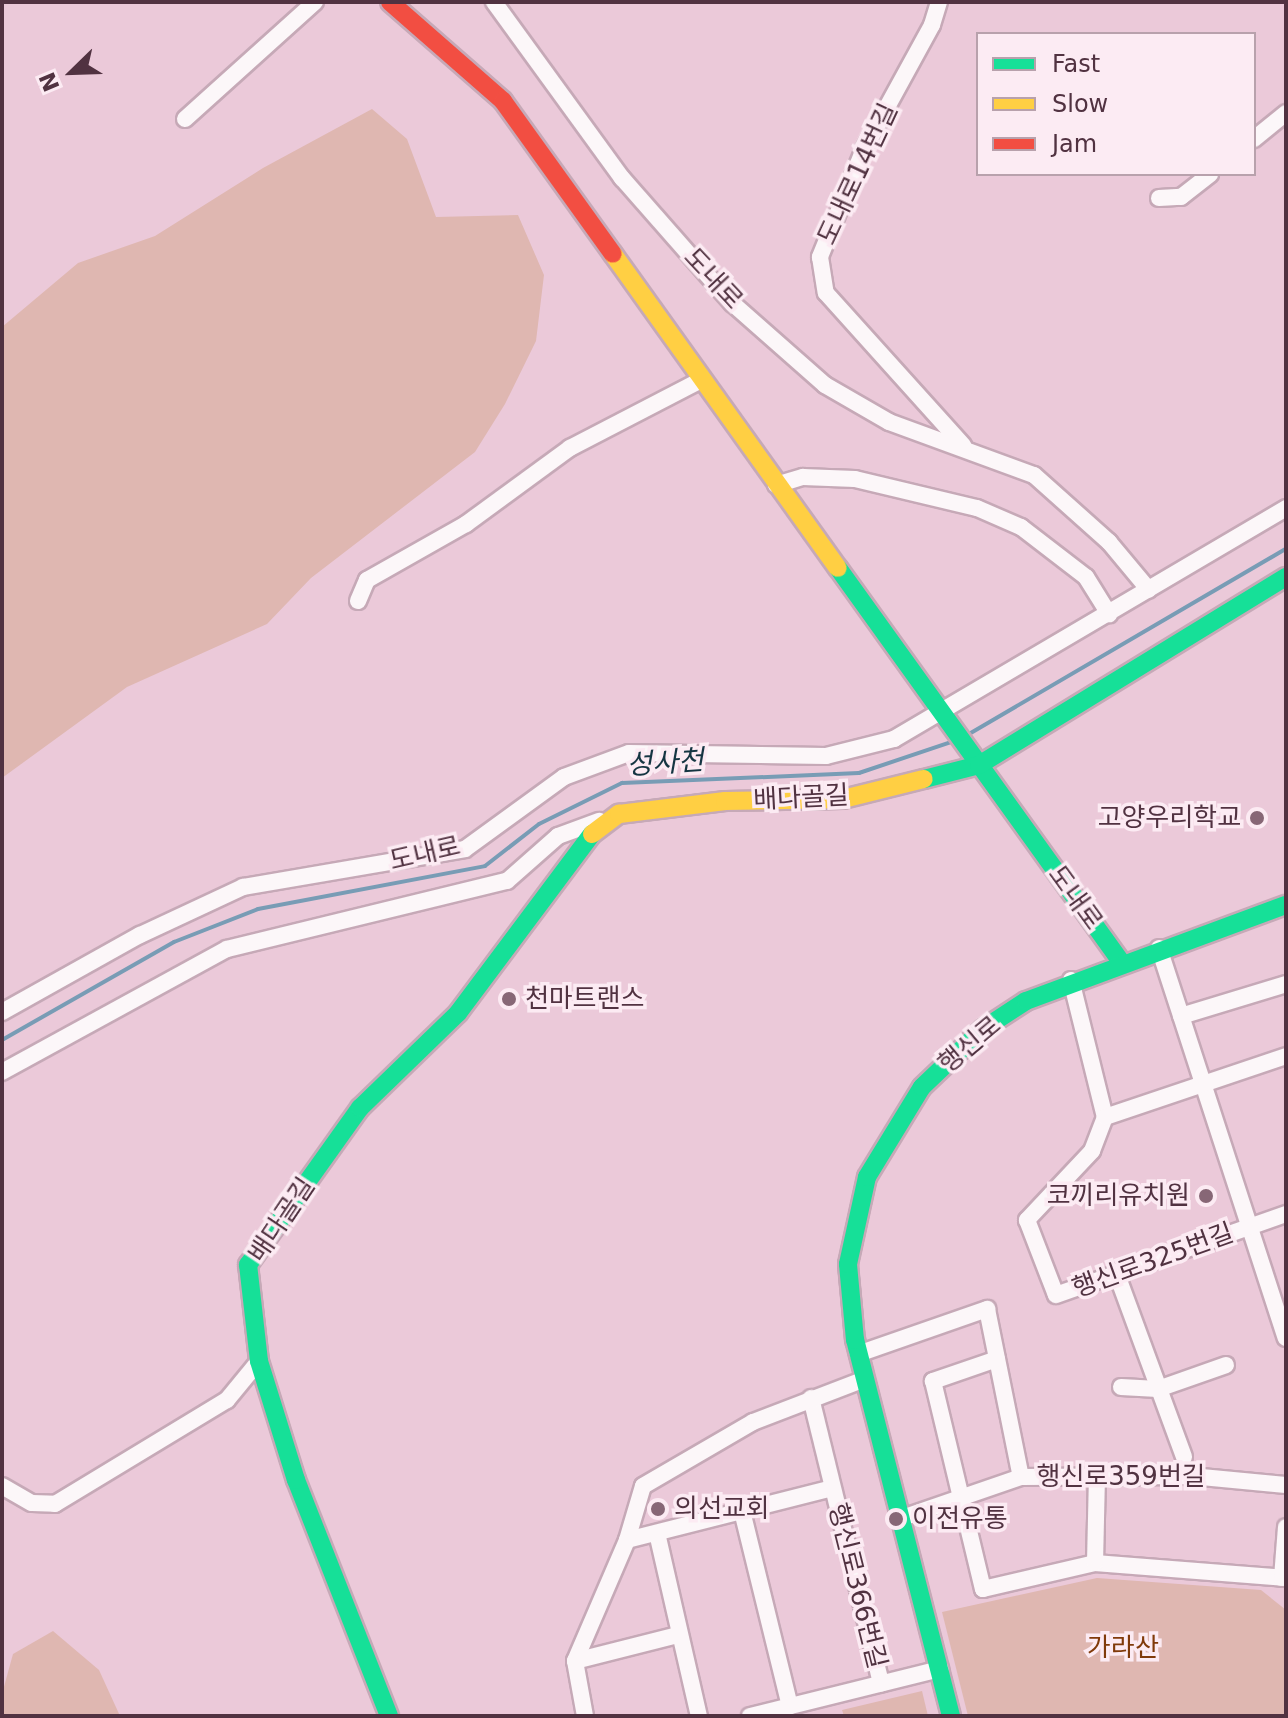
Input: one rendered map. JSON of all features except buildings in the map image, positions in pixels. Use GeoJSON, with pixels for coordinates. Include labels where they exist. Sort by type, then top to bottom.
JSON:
{"type":"FeatureCollection","features":[{"type":"Feature","properties":{"kind":"street"},"geometry":{"type":"LineString","coordinates":[[185,119],[315,2]]}},
{"type":"Feature","properties":{"kind":"street"},"geometry":{"type":"LineString","coordinates":[[390,2],[503,101],[945,718]]}},
{"type":"Feature","properties":{"kind":"street","name":"도내로"},"geometry":{"type":"LineString","coordinates":[[494,2],[622,178],[732,303],[825,385],[889,422],[964,446],[1034,475],[1109,542],[1149,590]]}},
{"type":"Feature","properties":{"kind":"street","name":"도내로14번길"},"geometry":{"type":"LineString","coordinates":[[939,2],[932,25],[864,149],[820,257],[826,293],[964,446]]}},
{"type":"Feature","properties":{"kind":"street"},"geometry":{"type":"LineString","coordinates":[[1256,137],[1286,113]]}},
{"type":"Feature","properties":{"kind":"street"},"geometry":{"type":"LineString","coordinates":[[1159,198],[1181,197],[1207,176]]}},
{"type":"Feature","properties":{"kind":"street"},"geometry":{"type":"LineString","coordinates":[[358,601],[367,580],[466,524],[570,448],[701,380]]}},
{"type":"Feature","properties":{"kind":"street"},"geometry":{"type":"LineString","coordinates":[[776,485],[803,477],[855,479],[977,508],[1021,527],[1086,577],[1109,614]]}},
{"type":"Feature","properties":{"kind":"street","name":"도내로"},"geometry":{"type":"LineString","coordinates":[[2,1012],[140,935],[243,887],[465,849],[564,777],[629,753],[826,756],[894,739],[945,718],[1109,614],[1286,508]]}},
{"type":"Feature","properties":{"kind":"street","name":"배다골길"},"geometry":{"type":"LineString","coordinates":[[2,1072],[227,949],[507,881],[558,836],[619,814],[725,801],[843,799],[976,760],[1286,577]]}},
{"type":"Feature","properties":{"kind":"street","name":"도내로"},"geometry":{"type":"LineString","coordinates":[[945,718],[1121,962]]}},
{"type":"Feature","properties":{"kind":"street","name":"배다골길"},"geometry":{"type":"LineString","coordinates":[[389,1716],[296,1480],[259,1361],[248,1265],[360,1108],[458,1013],[584,840],[619,814]]}},
{"type":"Feature","properties":{"kind":"street","name":"행신로"},"geometry":{"type":"LineString","coordinates":[[951,1716],[858,1354],[848,1264],[867,1177],[894,1126],[922,1087],[983,1029],[1071,980],[1286,905]]}},
{"type":"Feature","properties":{"kind":"street","name":"행신로325번길"},"geometry":{"type":"LineString","coordinates":[[1159,948],[1200,1085],[1286,1338]]}},
{"type":"Feature","properties":{"kind":"street"},"geometry":{"type":"LineString","coordinates":[[1071,980],[1105,1117],[1286,1056]]}},
{"type":"Feature","properties":{"kind":"street"},"geometry":{"type":"LineString","coordinates":[[1181,1016],[1286,984]]}},
{"type":"Feature","properties":{"kind":"street","name":"행신로325번길"},"geometry":{"type":"LineString","coordinates":[[1105,1117],[1092,1151],[1027,1220],[1056,1295],[1249,1226]]}},
{"type":"Feature","properties":{"kind":"street"},"geometry":{"type":"LineString","coordinates":[[1249,1226],[1286,1214]]}},
{"type":"Feature","properties":{"kind":"street","name":"행신로359번길"},"geometry":{"type":"LineString","coordinates":[[1116,1272],[1184,1457]]}},
{"type":"Feature","properties":{"kind":"street"},"geometry":{"type":"LineString","coordinates":[[858,1354],[987,1309],[1021,1477]]}},
{"type":"Feature","properties":{"kind":"street"},"geometry":{"type":"LineString","coordinates":[[997,1359],[933,1381],[983,1589],[1095,1563],[1284,1578],[1286,1527]]}},
{"type":"Feature","properties":{"kind":"street"},"geometry":{"type":"LineString","coordinates":[[2,1486],[32,1503],[55,1504],[227,1400],[259,1361]]}},
{"type":"Feature","properties":{"kind":"street"},"geometry":{"type":"LineString","coordinates":[[1121,1387],[1158,1389],[1226,1365]]}},
{"type":"Feature","properties":{"kind":"street"},"geometry":{"type":"LineString","coordinates":[[585,1716],[575,1661],[627,1540],[643,1486],[753,1422],[865,1379]]}},
{"type":"Feature","properties":{"kind":"street","name":"행신로366번길"},"geometry":{"type":"LineString","coordinates":[[811,1398],[881,1684]]}},
{"type":"Feature","properties":{"kind":"street"},"geometry":{"type":"LineString","coordinates":[[1095,1563],[1097,1476]]}},
{"type":"Feature","properties":{"kind":"street","name":"행신로359번길"},"geometry":{"type":"LineString","coordinates":[[899,1519],[1021,1477],[1191,1476],[1286,1485]]}},
{"type":"Feature","properties":{"kind":"street"},"geometry":{"type":"LineString","coordinates":[[627,1540],[832,1488]]}},
{"type":"Feature","properties":{"kind":"street"},"geometry":{"type":"LineString","coordinates":[[742,1511],[790,1706]]}},
{"type":"Feature","properties":{"kind":"street"},"geometry":{"type":"LineString","coordinates":[[657,1533],[699,1716]]}},
{"type":"Feature","properties":{"kind":"street"},"geometry":{"type":"LineString","coordinates":[[575,1661],[678,1635]]}},
{"type":"Feature","properties":{"kind":"street","name":"행신로366번길"},"geometry":{"type":"LineString","coordinates":[[750,1716],[940,1669]]}},
{"type":"Feature","properties":{"kind":"green space"},"geometry":{"type":"Polygon","coordinates":[[[372,109],[407,139],[436,217],[518,215],[544,275],[536,341],[505,404],[475,452],[311,578],[267,624],[127,687],[2,778],[2,327],[78,263],[155,236],[263,168],[372,109]]]}},
{"type":"Feature","properties":{"kind":"green space","name":"가라산"},"geometry":{"type":"Polygon","coordinates":[[[1097,1578],[1261,1590],[1286,1610],[1286,1716],[968,1716],[942,1612],[1097,1578]]]}},
{"type":"Feature","properties":{"kind":"green space"},"geometry":{"type":"Polygon","coordinates":[[[53,1631],[99,1670],[120,1716],[2,1716],[2,1694],[13,1654],[53,1631]]]}},
{"type":"Feature","properties":{"kind":"green space"},"geometry":{"type":"Polygon","coordinates":[[[922,1691],[928,1716],[844,1716],[842,1710],[922,1691]]]}},
{"type":"Feature","properties":{"kind":"waterway","name":"성사천"},"geometry":{"type":"LineString","coordinates":[[969,734],[1286,549]]}},
{"type":"Feature","properties":{"kind":"waterway","name":"성사천"},"geometry":{"type":"LineString","coordinates":[[2,1040],[174,942],[258,909],[485,866],[539,824],[622,783],[859,773],[954,741]]}},
{"type":"Feature","properties":{"kind":"traffic: fast"},"geometry":{"type":"LineString","coordinates":[[838,568],[1121,962]]}},
{"type":"Feature","properties":{"kind":"traffic: fast"},"geometry":{"type":"LineString","coordinates":[[924,779],[979,765],[1286,577]]}},
{"type":"Feature","properties":{"kind":"traffic: fast"},"geometry":{"type":"LineString","coordinates":[[389,1716],[296,1480],[259,1361],[248,1265],[360,1108],[458,1013],[592,834]]}},
{"type":"Feature","properties":{"kind":"traffic: fast"},"geometry":{"type":"LineString","coordinates":[[951,1716],[855,1340],[848,1264],[867,1177],[922,1087],[983,1029],[1026,1001],[1286,905]]}},
{"type":"Feature","properties":{"kind":"traffic: slow"},"geometry":{"type":"LineString","coordinates":[[613,254],[838,568]]}},
{"type":"Feature","properties":{"kind":"traffic: slow"},"geometry":{"type":"LineString","coordinates":[[592,834],[619,814],[725,801],[843,799],[924,779]]}},
{"type":"Feature","properties":{"kind":"traffic: jam"},"geometry":{"type":"LineString","coordinates":[[390,2],[503,101],[613,254]]}},
{"type":"Feature","properties":{"kind":"place","name":"고양우리학교"},"geometry":{"type":"Point","coordinates":[1257,818]}},
{"type":"Feature","properties":{"kind":"place","name":"천마트랜스"},"geometry":{"type":"Point","coordinates":[509,999]}},
{"type":"Feature","properties":{"kind":"place","name":"코끼리유치원"},"geometry":{"type":"Point","coordinates":[1206,1196]}},
{"type":"Feature","properties":{"kind":"place","name":"의선교회"},"geometry":{"type":"Point","coordinates":[658,1509]}},
{"type":"Feature","properties":{"kind":"place","name":"이전유통"},"geometry":{"type":"Point","coordinates":[896,1519]}}]}
